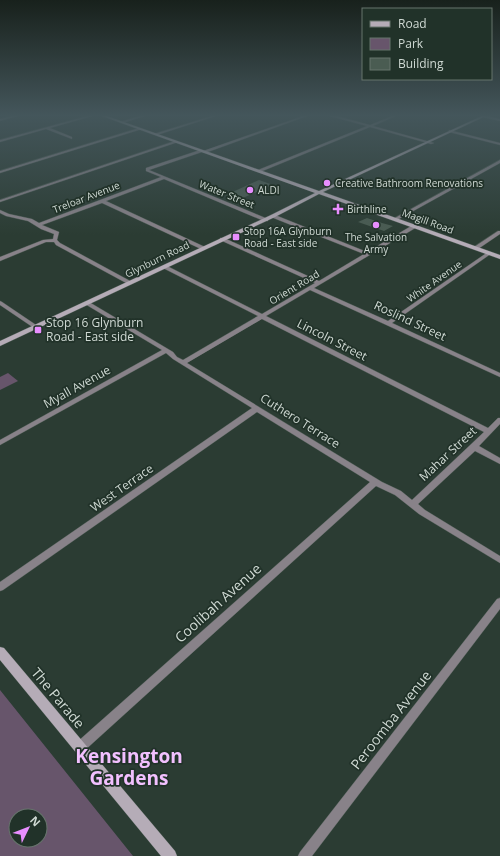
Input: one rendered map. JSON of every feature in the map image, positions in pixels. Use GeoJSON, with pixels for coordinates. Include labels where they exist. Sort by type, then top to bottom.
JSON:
{"type":"FeatureCollection","features":[{"type":"Feature","properties":{"kind":"main road","name":"Magill Road"},"geometry":{"type":"LineString","coordinates":[[215,155],[500,256]]}},
{"type":"Feature","properties":{"kind":"main road","name":"Glynburn Road"},"geometry":{"type":"LineString","coordinates":[[0,344],[402,155]]}},
{"type":"Feature","properties":{"kind":"main road"},"geometry":{"type":"LineString","coordinates":[[306,187],[332,188],[340,199]]}},
{"type":"Feature","properties":{"kind":"main road","name":"The Parade"},"geometry":{"type":"LineString","coordinates":[[0,652],[170,856]]}},
{"type":"Feature","properties":{"kind":"street"},"geometry":{"type":"LineString","coordinates":[[0,172],[56,155]]}},
{"type":"Feature","properties":{"kind":"street"},"geometry":{"type":"LineString","coordinates":[[0,201],[137,155]]}},
{"type":"Feature","properties":{"kind":"street","name":"Water Street"},"geometry":{"type":"LineString","coordinates":[[191,155],[147,170],[266,220]]}},
{"type":"Feature","properties":{"kind":"street"},"geometry":{"type":"LineString","coordinates":[[259,170],[297,155]]}},
{"type":"Feature","properties":{"kind":"street"},"geometry":{"type":"LineString","coordinates":[[395,219],[500,161]]}},
{"type":"Feature","properties":{"kind":"street","name":"Treloar Avenue"},"geometry":{"type":"LineString","coordinates":[[39,225],[163,178]]}},
{"type":"Feature","properties":{"kind":"street"},"geometry":{"type":"LineString","coordinates":[[102,201],[203,248]]}},
{"type":"Feature","properties":{"kind":"street"},"geometry":{"type":"LineString","coordinates":[[0,211],[8,215],[30,220],[57,233],[55,240]]}},
{"type":"Feature","properties":{"kind":"street"},"geometry":{"type":"LineString","coordinates":[[273,216],[368,254]]}},
{"type":"Feature","properties":{"kind":"street","name":"Orient Road"},"geometry":{"type":"LineString","coordinates":[[183,363],[415,226]]}},
{"type":"Feature","properties":{"kind":"street"},"geometry":{"type":"LineString","coordinates":[[476,248],[500,232]]}},
{"type":"Feature","properties":{"kind":"street"},"geometry":{"type":"LineString","coordinates":[[222,239],[320,282]]}},
{"type":"Feature","properties":{"kind":"street"},"geometry":{"type":"LineString","coordinates":[[0,259],[45,241],[55,240]]}},
{"type":"Feature","properties":{"kind":"street"},"geometry":{"type":"LineString","coordinates":[[55,240],[58,244],[130,283]]}},
{"type":"Feature","properties":{"kind":"street","name":"White Avenue"},"geometry":{"type":"LineString","coordinates":[[389,324],[490,253]]}},
{"type":"Feature","properties":{"kind":"street","name":"Lincoln Street"},"geometry":{"type":"LineString","coordinates":[[165,267],[489,432]]}},
{"type":"Feature","properties":{"kind":"street","name":"Roslind Street"},"geometry":{"type":"LineString","coordinates":[[310,288],[500,375]]}},
{"type":"Feature","properties":{"kind":"street"},"geometry":{"type":"LineString","coordinates":[[0,303],[36,327]]}},
{"type":"Feature","properties":{"kind":"street","name":"Cuthero Terrace"},"geometry":{"type":"LineString","coordinates":[[87,303],[166,350],[183,363],[375,482],[394,490],[422,512],[500,560]]}},
{"type":"Feature","properties":{"kind":"street","name":"Myall Avenue"},"geometry":{"type":"LineString","coordinates":[[0,443],[166,350]]}},
{"type":"Feature","properties":{"kind":"street","name":"West Terrace"},"geometry":{"type":"LineString","coordinates":[[0,587],[257,408]]}},
{"type":"Feature","properties":{"kind":"street","name":"Mahar Street"},"geometry":{"type":"LineString","coordinates":[[413,504],[474,447],[500,420]]}},
{"type":"Feature","properties":{"kind":"street"},"geometry":{"type":"LineString","coordinates":[[474,447],[500,461]]}},
{"type":"Feature","properties":{"kind":"street","name":"Coolibah Avenue"},"geometry":{"type":"LineString","coordinates":[[80,747],[375,482]]}},
{"type":"Feature","properties":{"kind":"street","name":"Peroomba Avenue"},"geometry":{"type":"LineString","coordinates":[[304,856],[500,602]]}},
{"type":"Feature","properties":{"kind":"green space"},"geometry":{"type":"Polygon","coordinates":[[[8,373],[18,381],[0,390],[0,377],[8,373]]]}},
{"type":"Feature","properties":{"kind":"green space"},"geometry":{"type":"Polygon","coordinates":[[[0,690],[133,856],[0,856],[0,690]]]}},
{"type":"Feature","properties":{"kind":"building","name":"ALDI"},"geometry":{"type":"Polygon","coordinates":[[[259,180],[273,185],[238,200],[226,195],[259,180]]]}},
{"type":"Feature","properties":{"kind":"building","name":"The Salvation Army"},"geometry":{"type":"Polygon","coordinates":[[[367,218],[393,226],[384,231],[358,222],[367,218]]]}},
{"type":"Feature","properties":{"kind":"place","name":"Creative Bathroom Renovations"},"geometry":{"type":"Point","coordinates":[327,183]}},
{"type":"Feature","properties":{"kind":"place","name":"ALDI"},"geometry":{"type":"Point","coordinates":[250,190]}},
{"type":"Feature","properties":{"kind":"place","name":"Birthline"},"geometry":{"type":"Point","coordinates":[338,209]}},
{"type":"Feature","properties":{"kind":"place","name":"The Salvation Army"},"geometry":{"type":"Point","coordinates":[376,225]}},
{"type":"Feature","properties":{"kind":"place","name":"Stop 16A Glynburn Road - East side"},"geometry":{"type":"Point","coordinates":[236,237]}},
{"type":"Feature","properties":{"kind":"place","name":"Stop 16 Glynburn Road - East side"},"geometry":{"type":"Point","coordinates":[38,330]}},
{"type":"Feature","properties":{"kind":"district","name":"Kensington Gardens"},"geometry":{"type":"Point","coordinates":[129,767]}}]}
